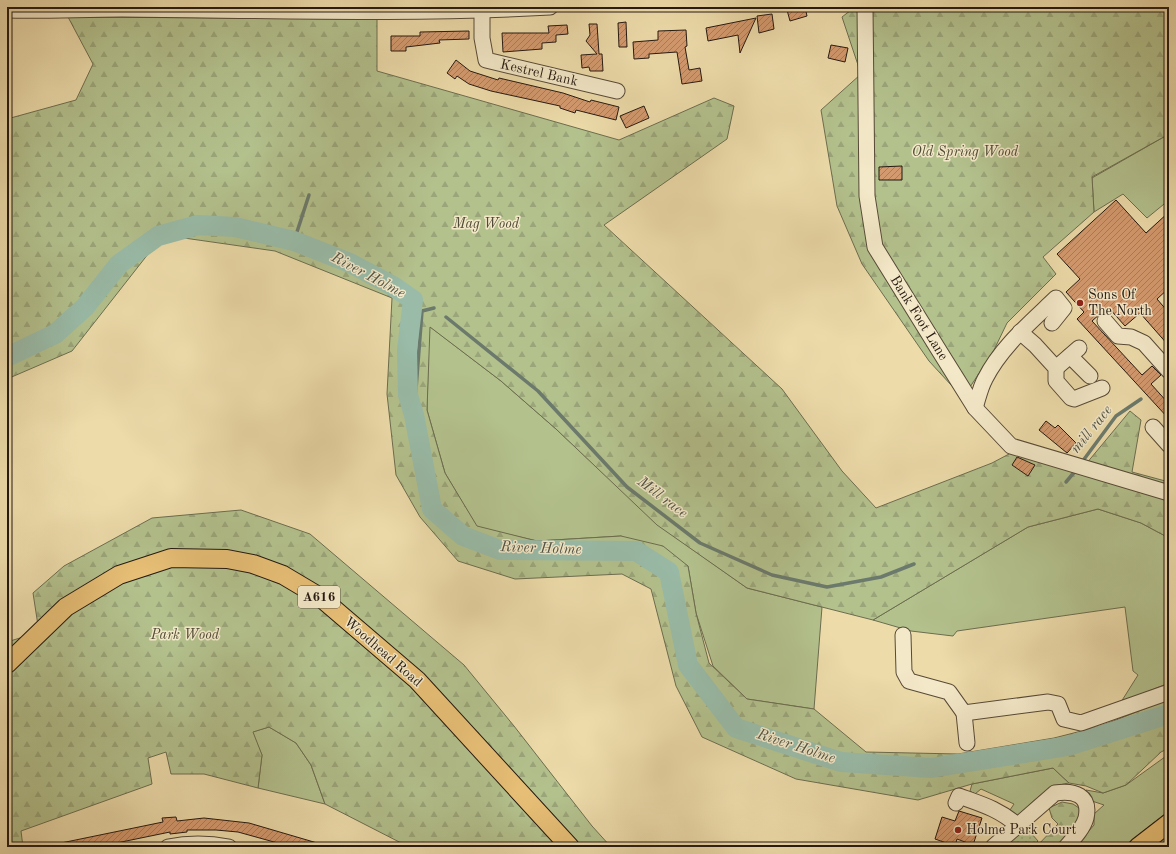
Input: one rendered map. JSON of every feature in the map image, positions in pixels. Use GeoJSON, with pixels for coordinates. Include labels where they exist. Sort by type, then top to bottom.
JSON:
{"type":"FeatureCollection","features":[{"type":"Feature","properties":{"kind":"main road","name":"Woodhead Road"},"geometry":{"type":"LineString","coordinates":[[7,664],[66,607],[119,576],[171,558],[227,559],[253,564],[283,575],[320,597],[417,680],[570,847]]}},
{"type":"Feature","properties":{"kind":"main road"},"geometry":{"type":"LineString","coordinates":[[1138,847],[1169,823]]}},
{"type":"Feature","properties":{"kind":"street"},"geometry":{"type":"LineString","coordinates":[[7,10],[119,9],[361,12],[550,7]]}},
{"type":"Feature","properties":{"kind":"street","name":"Bank Foot Lane"},"geometry":{"type":"LineString","coordinates":[[865,7],[867,196],[875,247],[975,408],[1011,446],[1169,493]]}},
{"type":"Feature","properties":{"kind":"street","name":"Kestrel Bank"},"geometry":{"type":"LineString","coordinates":[[478,10],[486,60],[617,91]]}},
{"type":"Feature","properties":{"kind":"street"},"geometry":{"type":"LineString","coordinates":[[975,408],[984,379],[1000,356],[1020,332],[1056,298],[1064,308],[1052,323]]}},
{"type":"Feature","properties":{"kind":"street"},"geometry":{"type":"LineString","coordinates":[[1105,321],[1118,336],[1132,337],[1144,343],[1169,371]]}},
{"type":"Feature","properties":{"kind":"street"},"geometry":{"type":"LineString","coordinates":[[1020,332],[1035,345],[1056,368],[1056,381],[1074,399],[1102,388]]}},
{"type":"Feature","properties":{"kind":"street"},"geometry":{"type":"LineString","coordinates":[[1056,368],[1074,352],[1090,376]]}},
{"type":"Feature","properties":{"kind":"street"},"geometry":{"type":"LineString","coordinates":[[1153,427],[1169,445]]}},
{"type":"Feature","properties":{"kind":"street"},"geometry":{"type":"LineString","coordinates":[[903,635],[904,672],[909,681],[949,692],[964,713],[967,743]]}},
{"type":"Feature","properties":{"kind":"street"},"geometry":{"type":"LineString","coordinates":[[964,713],[1048,702],[1058,704],[1064,719],[1080,723],[1169,692]]}},
{"type":"Feature","properties":{"kind":"street"},"geometry":{"type":"LineString","coordinates":[[993,847],[1055,793],[1068,791],[1077,794],[1084,801],[1086,806],[1086,819],[1066,847]]}},
{"type":"Feature","properties":{"kind":"street"},"geometry":{"type":"LineString","coordinates":[[959,796],[1005,814],[1017,825]]}},
{"type":"Feature","properties":{"kind":"street"},"geometry":{"type":"LineString","coordinates":[[168,847],[186,844],[229,847]]}},
{"type":"Feature","properties":{"kind":"green space","name":"Old Spring Wood"},"geometry":{"type":"Polygon","coordinates":[[[855,7],[1169,7],[1169,134],[1092,177],[1094,212],[1043,257],[1056,274],[1007,323],[994,350],[963,398],[929,361],[862,264],[837,206],[821,110],[861,74],[842,17],[855,7]]]}},
{"type":"Feature","properties":{"kind":"green space","name":"Mag Wood"},"geometry":{"type":"Polygon","coordinates":[[[68,17],[377,19],[377,71],[619,140],[714,98],[734,106],[727,139],[604,225],[782,389],[842,471],[876,508],[992,463],[1009,454],[1014,444],[1086,464],[1130,411],[1141,420],[1132,472],[1169,482],[1169,538],[1141,523],[1098,509],[1028,527],[873,620],[747,588],[657,525],[556,429],[501,381],[430,327],[427,410],[445,473],[477,526],[537,541],[621,536],[663,546],[688,566],[696,613],[709,663],[747,699],[814,709],[866,752],[958,754],[1054,738],[1101,726],[1169,699],[1169,748],[1161,752],[1126,785],[1103,793],[1086,786],[1069,783],[1053,768],[972,784],[918,800],[796,779],[702,737],[676,686],[651,589],[622,574],[515,579],[458,561],[420,517],[396,475],[387,394],[392,298],[275,251],[163,235],[72,351],[7,379],[7,119],[76,100],[93,64],[68,17]]]}},
{"type":"Feature","properties":{"kind":"green space"},"geometry":{"type":"Polygon","coordinates":[[[1169,134],[1169,200],[1147,218],[1123,194],[1094,212],[1092,178],[1169,134]]]}},
{"type":"Feature","properties":{"kind":"green space"},"geometry":{"type":"Polygon","coordinates":[[[429,326],[501,381],[556,429],[658,525],[747,588],[822,607],[814,709],[747,699],[713,666],[696,613],[688,566],[621,536],[537,541],[477,527],[445,473],[427,410],[429,326]]]}},
{"type":"Feature","properties":{"kind":"green space"},"geometry":{"type":"Polygon","coordinates":[[[1098,509],[1141,523],[1169,538],[1169,683],[1121,702],[1138,675],[1133,671],[1125,607],[957,631],[953,636],[911,631],[873,620],[1028,527],[1098,509]]]}},
{"type":"Feature","properties":{"kind":"green space","name":"Park Wood"},"geometry":{"type":"Polygon","coordinates":[[[241,510],[310,534],[464,665],[592,826],[611,847],[409,847],[325,804],[311,765],[296,743],[269,727],[253,732],[262,755],[258,788],[204,774],[171,774],[166,752],[148,758],[152,784],[21,831],[23,847],[7,847],[7,642],[39,632],[33,593],[64,566],[152,518],[241,510]]]}},
{"type":"Feature","properties":{"kind":"green space"},"geometry":{"type":"Polygon","coordinates":[[[269,727],[296,743],[311,765],[325,804],[258,788],[262,755],[252,732],[269,727]]]}},
{"type":"Feature","properties":{"kind":"green space"},"geometry":{"type":"Polygon","coordinates":[[[1169,754],[1169,811],[1123,847],[1075,847],[1094,825],[1094,814],[1104,805],[1092,801],[1086,790],[1103,793],[1126,785],[1169,754]]]}},
{"type":"Feature","properties":{"kind":"green space"},"geometry":{"type":"Polygon","coordinates":[[[1053,768],[1069,783],[1053,787],[1046,791],[1017,818],[1008,813],[1014,804],[981,789],[975,794],[970,791],[972,784],[1053,768]]]}},
{"type":"Feature","properties":{"kind":"green space"},"geometry":{"type":"Polygon","coordinates":[[[1062,802],[1073,804],[1082,810],[1081,820],[1062,847],[1036,847],[1058,824],[1052,818],[1049,808],[1062,802]]]}},
{"type":"Feature","properties":{"kind":"green space"},"geometry":{"type":"Polygon","coordinates":[[[1024,825],[1038,841],[1032,847],[1000,847],[1024,825]]]}},
{"type":"Feature","properties":{"kind":"green space"},"geometry":{"type":"Polygon","coordinates":[[[1169,834],[1169,847],[1153,847],[1169,834]]]}},
{"type":"Feature","properties":{"kind":"building"},"geometry":{"type":"Polygon","coordinates":[[[805,7],[807,16],[790,21],[787,10],[805,7]]]}},
{"type":"Feature","properties":{"kind":"building"},"geometry":{"type":"Polygon","coordinates":[[[772,14],[774,29],[759,33],[757,16],[772,14]]]}},
{"type":"Feature","properties":{"kind":"building"},"geometry":{"type":"Polygon","coordinates":[[[756,18],[740,53],[738,35],[708,41],[706,28],[756,18]]]}},
{"type":"Feature","properties":{"kind":"building"},"geometry":{"type":"Polygon","coordinates":[[[626,22],[627,47],[619,47],[618,23],[626,22]]]}},
{"type":"Feature","properties":{"kind":"building"},"geometry":{"type":"Polygon","coordinates":[[[589,24],[597,24],[599,54],[602,54],[603,71],[590,71],[589,67],[582,68],[581,55],[597,54],[586,41],[590,35],[589,24]]]}},
{"type":"Feature","properties":{"kind":"building"},"geometry":{"type":"Polygon","coordinates":[[[567,25],[568,34],[556,35],[556,42],[542,43],[542,49],[503,52],[502,33],[549,33],[548,26],[567,25]]]}},
{"type":"Feature","properties":{"kind":"building"},"geometry":{"type":"Polygon","coordinates":[[[686,30],[687,46],[685,47],[689,70],[700,68],[702,81],[682,84],[677,52],[649,54],[649,58],[634,59],[633,42],[658,40],[658,31],[686,30]]]}},
{"type":"Feature","properties":{"kind":"building"},"geometry":{"type":"Polygon","coordinates":[[[469,31],[469,39],[439,40],[440,43],[406,47],[406,51],[391,51],[391,36],[420,36],[420,32],[469,31]]]}},
{"type":"Feature","properties":{"kind":"building"},"geometry":{"type":"Polygon","coordinates":[[[831,45],[848,48],[845,62],[828,58],[831,45]]]}},
{"type":"Feature","properties":{"kind":"building"},"geometry":{"type":"Polygon","coordinates":[[[456,60],[470,71],[498,80],[499,78],[563,93],[590,102],[591,100],[619,107],[616,120],[576,110],[575,113],[560,108],[560,106],[491,91],[469,84],[457,76],[455,79],[447,73],[456,60]]]}},
{"type":"Feature","properties":{"kind":"building"},"geometry":{"type":"Polygon","coordinates":[[[644,106],[649,118],[626,128],[620,116],[644,106]]]}},
{"type":"Feature","properties":{"kind":"building"},"geometry":{"type":"Polygon","coordinates":[[[902,166],[902,180],[879,180],[879,167],[902,166]]]}},
{"type":"Feature","properties":{"kind":"building"},"geometry":{"type":"Polygon","coordinates":[[[1116,200],[1146,233],[1169,212],[1169,288],[1157,299],[1169,313],[1169,346],[1140,313],[1125,326],[1108,307],[1092,321],[1142,375],[1152,366],[1161,375],[1151,384],[1169,404],[1169,419],[1077,319],[1084,312],[1066,292],[1080,279],[1057,254],[1116,200]]]}},
{"type":"Feature","properties":{"kind":"building"},"geometry":{"type":"Polygon","coordinates":[[[1046,421],[1055,428],[1058,425],[1076,443],[1067,453],[1039,430],[1046,421]]]}},
{"type":"Feature","properties":{"kind":"building"},"geometry":{"type":"Polygon","coordinates":[[[1017,457],[1035,465],[1028,476],[1012,465],[1017,457]]]}},
{"type":"Feature","properties":{"kind":"building","name":"Holme Park Court"},"geometry":{"type":"Polygon","coordinates":[[[959,811],[982,818],[973,845],[957,839],[955,846],[935,839],[942,817],[955,821],[959,811]]]}},
{"type":"Feature","properties":{"kind":"building"},"geometry":{"type":"Polygon","coordinates":[[[176,817],[177,821],[204,818],[249,823],[324,845],[324,847],[292,847],[238,832],[187,830],[187,832],[170,834],[170,832],[97,847],[61,847],[61,843],[163,822],[162,818],[176,817]]]}},
{"type":"Feature","properties":{"kind":"waterway"},"geometry":{"type":"LineString","coordinates":[[294,241],[309,195]]}},
{"type":"Feature","properties":{"kind":"waterway","name":"River Holme"},"geometry":{"type":"LineString","coordinates":[[7,357],[55,334],[85,307],[119,264],[158,236],[198,225],[235,227],[294,241],[350,263],[393,286],[413,300],[407,350],[408,395],[414,415],[432,509],[463,536],[500,550],[636,551],[669,572],[688,665],[736,728],[841,762],[931,768],[1068,746],[1169,714]]}},
{"type":"Feature","properties":{"kind":"waterway","name":"Mill race"},"geometry":{"type":"LineString","coordinates":[[414,415],[422,311],[434,308]]}},
{"type":"Feature","properties":{"kind":"waterway","name":"Mill race"},"geometry":{"type":"LineString","coordinates":[[446,317],[538,391],[627,487],[700,543],[772,575],[827,587],[881,577],[914,564]]}},
{"type":"Feature","properties":{"kind":"waterway","name":"mill race"},"geometry":{"type":"LineString","coordinates":[[1082,462],[1116,416],[1141,399]]}},
{"type":"Feature","properties":{"kind":"waterway","name":"mill race"},"geometry":{"type":"LineString","coordinates":[[1066,482],[1077,469]]}},
{"type":"Feature","properties":{"kind":"place","name":"Sons Of The North"},"geometry":{"type":"Point","coordinates":[1080,303]}},
{"type":"Feature","properties":{"kind":"place","name":"Holme Park Court"},"geometry":{"type":"Point","coordinates":[958,830]}}]}
